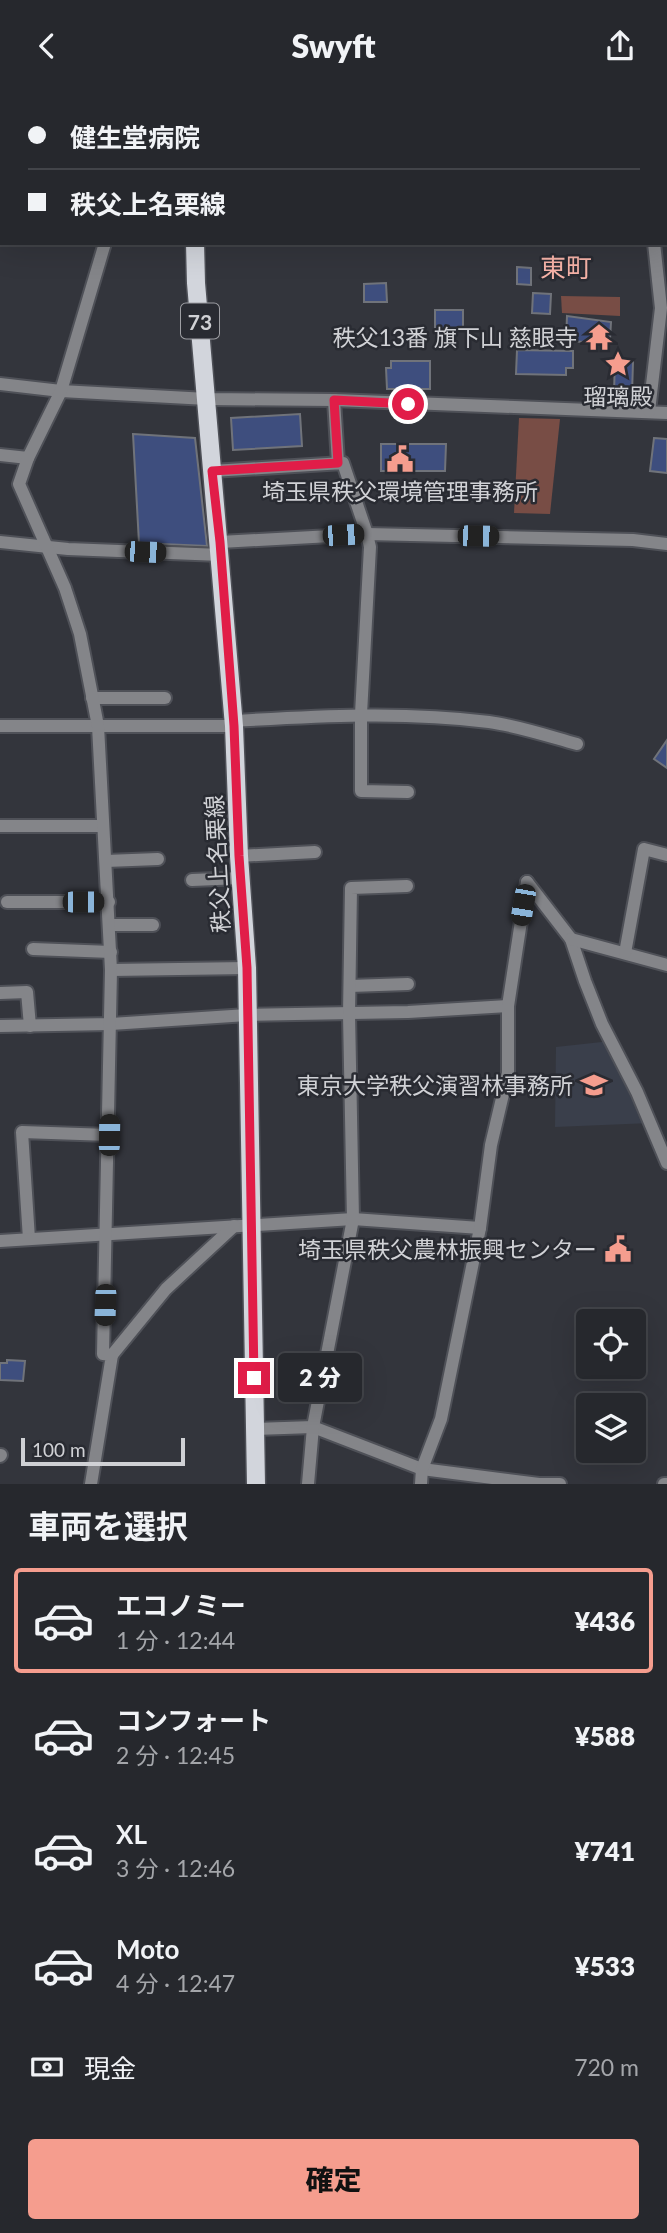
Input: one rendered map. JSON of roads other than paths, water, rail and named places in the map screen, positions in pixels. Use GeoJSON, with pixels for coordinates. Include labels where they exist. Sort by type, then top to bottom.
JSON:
{"type":"FeatureCollection","features":[{"type":"Feature","properties":{"kind":"main road","name":"秩父上名栗線"},"geometry":{"type":"LineString","coordinates":[[195,245],[196,283],[234,723],[247,968],[243,1226],[256,1484]]}},
{"type":"Feature","properties":{"kind":"street"},"geometry":{"type":"LineString","coordinates":[[104,245],[61,391],[28,458],[19,484],[65,588],[80,634],[98,726],[111,952],[103,1354],[112,1355]]}},
{"type":"Feature","properties":{"kind":"street"},"geometry":{"type":"LineString","coordinates":[[649,411],[662,351],[661,308],[654,245]]}},
{"type":"Feature","properties":{"kind":"street"},"geometry":{"type":"LineString","coordinates":[[0,384],[61,391],[206,399],[334,400],[667,413]]}},
{"type":"Feature","properties":{"kind":"street"},"geometry":{"type":"LineString","coordinates":[[334,400],[338,463]]}},
{"type":"Feature","properties":{"kind":"street"},"geometry":{"type":"LineString","coordinates":[[0,454],[28,458]]}},
{"type":"Feature","properties":{"kind":"street"},"geometry":{"type":"LineString","coordinates":[[212,471],[342,463],[368,534],[370,547],[361,714],[361,791],[408,792]]}},
{"type":"Feature","properties":{"kind":"street"},"geometry":{"type":"LineString","coordinates":[[0,543],[68,549],[221,549],[368,534],[633,540],[667,544]]}},
{"type":"Feature","properties":{"kind":"street"},"geometry":{"type":"LineString","coordinates":[[92,698],[165,698]]}},
{"type":"Feature","properties":{"kind":"street"},"geometry":{"type":"LineString","coordinates":[[0,726],[234,723],[361,714],[490,722],[577,744]]}},
{"type":"Feature","properties":{"kind":"street"},"geometry":{"type":"LineString","coordinates":[[0,826],[103,826]]}},
{"type":"Feature","properties":{"kind":"street"},"geometry":{"type":"LineString","coordinates":[[625,953],[644,849],[667,855]]}},
{"type":"Feature","properties":{"kind":"street"},"geometry":{"type":"LineString","coordinates":[[239,856],[315,852]]}},
{"type":"Feature","properties":{"kind":"street"},"geometry":{"type":"LineString","coordinates":[[106,861],[158,859]]}},
{"type":"Feature","properties":{"kind":"street"},"geometry":{"type":"LineString","coordinates":[[192,880],[241,879]]}},
{"type":"Feature","properties":{"kind":"street"},"geometry":{"type":"LineString","coordinates":[[421,1484],[422,1469],[441,1419],[480,1228],[491,1145],[508,1073],[509,1006],[527,883],[571,939],[602,1024],[637,1093],[667,1163]]}},
{"type":"Feature","properties":{"kind":"street"},"geometry":{"type":"LineString","coordinates":[[308,1484],[313,1427],[353,1219],[349,1014],[351,888],[407,886]]}},
{"type":"Feature","properties":{"kind":"street"},"geometry":{"type":"LineString","coordinates":[[7,902],[109,902]]}},
{"type":"Feature","properties":{"kind":"street"},"geometry":{"type":"LineString","coordinates":[[110,925],[153,925]]}},
{"type":"Feature","properties":{"kind":"street"},"geometry":{"type":"LineString","coordinates":[[571,939],[667,965]]}},
{"type":"Feature","properties":{"kind":"street"},"geometry":{"type":"LineString","coordinates":[[33,949],[111,952]]}},
{"type":"Feature","properties":{"kind":"street"},"geometry":{"type":"LineString","coordinates":[[111,970],[247,968]]}},
{"type":"Feature","properties":{"kind":"street"},"geometry":{"type":"LineString","coordinates":[[350,986],[408,985]]}},
{"type":"Feature","properties":{"kind":"street"},"geometry":{"type":"LineString","coordinates":[[0,993],[27,992],[30,1026]]}},
{"type":"Feature","properties":{"kind":"street"},"geometry":{"type":"LineString","coordinates":[[0,1026],[111,1024],[247,1015],[349,1014],[509,1006]]}},
{"type":"Feature","properties":{"kind":"street"},"geometry":{"type":"LineString","coordinates":[[29,1239],[22,1132],[109,1135]]}},
{"type":"Feature","properties":{"kind":"street"},"geometry":{"type":"LineString","coordinates":[[0,1241],[353,1219],[480,1228]]}},
{"type":"Feature","properties":{"kind":"street"},"geometry":{"type":"LineString","coordinates":[[91,1484],[112,1355],[166,1289],[243,1226]]}},
{"type":"Feature","properties":{"kind":"street"},"geometry":{"type":"LineString","coordinates":[[255,1429],[313,1427],[422,1469],[539,1484],[560,1484]]}},
{"type":"Feature","properties":{"kind":"place","name":"秩父13番 旗下山 慈眼寺"},"geometry":{"type":"Point","coordinates":[599,337]}},
{"type":"Feature","properties":{"kind":"place","name":"瑠璃殿"},"geometry":{"type":"Point","coordinates":[618,364]}},
{"type":"Feature","properties":{"kind":"place","name":"埼玉県秩父環境管理事務所"},"geometry":{"type":"Point","coordinates":[400,459]}},
{"type":"Feature","properties":{"kind":"place","name":"東京大学秩父演習林事務所"},"geometry":{"type":"Point","coordinates":[594,1085]}},
{"type":"Feature","properties":{"kind":"place","name":"埼玉県秩父農林振興センター"},"geometry":{"type":"Point","coordinates":[618,1249]}},
{"type":"Feature","properties":{"kind":"district","name":"東町"},"geometry":{"type":"Point","coordinates":[566,267]}}]}
